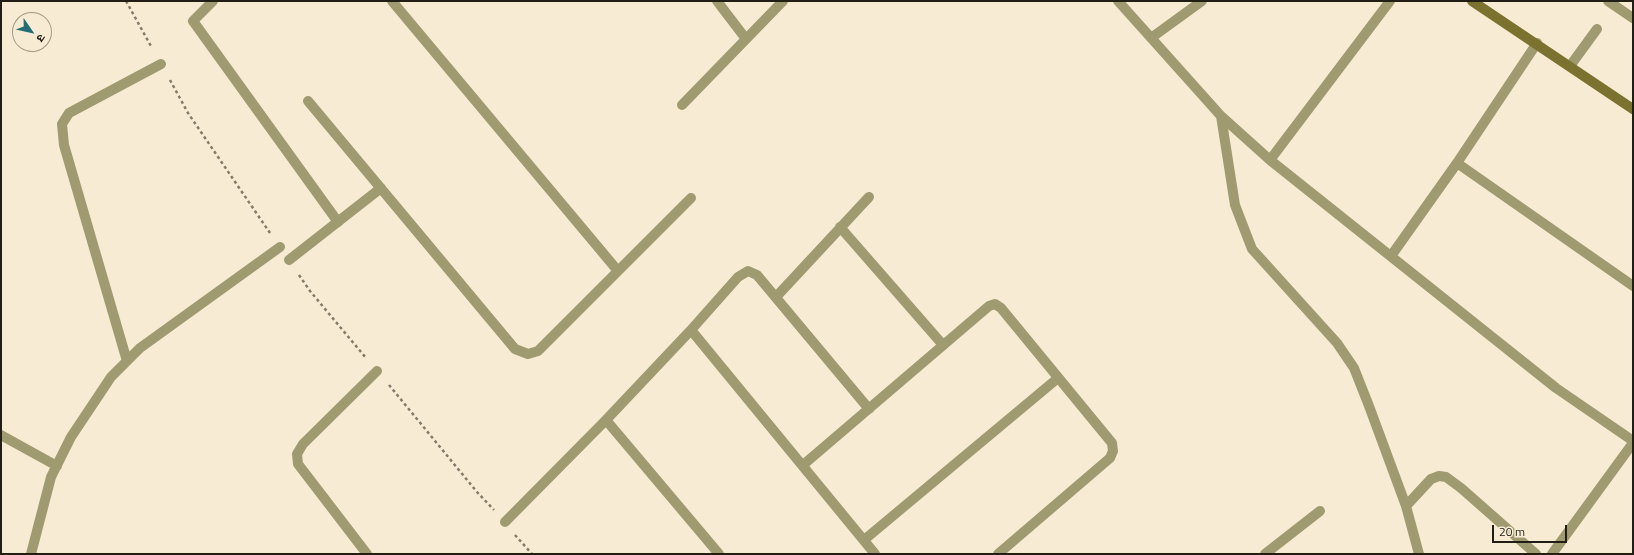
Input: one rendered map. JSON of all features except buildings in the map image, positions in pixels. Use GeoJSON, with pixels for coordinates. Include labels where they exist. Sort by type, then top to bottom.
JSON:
{"type":"FeatureCollection","features":[{"type":"Feature","properties":{"kind":"street"},"geometry":{"type":"LineString","coordinates":[[213,1],[193,21],[338,222]]}},
{"type":"Feature","properties":{"kind":"street"},"geometry":{"type":"LineString","coordinates":[[392,1],[618,271]]}},
{"type":"Feature","properties":{"kind":"street"},"geometry":{"type":"LineString","coordinates":[[717,1],[746,39]]}},
{"type":"Feature","properties":{"kind":"street"},"geometry":{"type":"LineString","coordinates":[[682,105],[783,1]]}},
{"type":"Feature","properties":{"kind":"street"},"geometry":{"type":"LineString","coordinates":[[1118,1],[1221,116],[1270,160],[1556,388],[1633,442],[1552,554]]}},
{"type":"Feature","properties":{"kind":"street"},"geometry":{"type":"LineString","coordinates":[[1151,38],[1202,1]]}},
{"type":"Feature","properties":{"kind":"street"},"geometry":{"type":"LineString","coordinates":[[1270,160],[1390,1]]}},
{"type":"Feature","properties":{"kind":"street"},"geometry":{"type":"LineString","coordinates":[[1472,1],[1537,43],[1633,109]]}},
{"type":"Feature","properties":{"kind":"street"},"geometry":{"type":"LineString","coordinates":[[1608,1],[1633,18]]}},
{"type":"Feature","properties":{"kind":"street"},"geometry":{"type":"LineString","coordinates":[[1570,66],[1597,29]]}},
{"type":"Feature","properties":{"kind":"street"},"geometry":{"type":"LineString","coordinates":[[1391,256],[1457,163],[1537,43]]}},
{"type":"Feature","properties":{"kind":"street"},"geometry":{"type":"LineString","coordinates":[[127,361],[64,145],[62,124],[69,113],[161,64]]}},
{"type":"Feature","properties":{"kind":"street"},"geometry":{"type":"LineString","coordinates":[[308,102],[515,349],[528,354],[538,351],[691,198]]}},
{"type":"Feature","properties":{"kind":"street"},"geometry":{"type":"LineString","coordinates":[[1221,116],[1235,205],[1252,249],[1337,343],[1354,368],[1406,506],[1419,554]]}},
{"type":"Feature","properties":{"kind":"street"},"geometry":{"type":"LineString","coordinates":[[1457,163],[1633,286]]}},
{"type":"Feature","properties":{"kind":"street"},"geometry":{"type":"LineString","coordinates":[[289,260],[381,188]]}},
{"type":"Feature","properties":{"kind":"street"},"geometry":{"type":"LineString","coordinates":[[776,297],[869,197]]}},
{"type":"Feature","properties":{"kind":"street"},"geometry":{"type":"LineString","coordinates":[[840,228],[943,345]]}},
{"type":"Feature","properties":{"kind":"street"},"geometry":{"type":"LineString","coordinates":[[31,554],[51,477],[71,437],[111,377],[140,348],[280,247]]}},
{"type":"Feature","properties":{"kind":"street"},"geometry":{"type":"LineString","coordinates":[[505,522],[692,330],[738,277],[748,271],[757,275],[869,409]]}},
{"type":"Feature","properties":{"kind":"street"},"geometry":{"type":"LineString","coordinates":[[803,465],[989,306],[995,304],[1001,308],[1112,443],[1113,451],[1110,458],[998,554]]}},
{"type":"Feature","properties":{"kind":"street"},"geometry":{"type":"LineString","coordinates":[[692,330],[875,554]]}},
{"type":"Feature","properties":{"kind":"street"},"geometry":{"type":"LineString","coordinates":[[367,554],[298,464],[297,454],[303,444],[377,371]]}},
{"type":"Feature","properties":{"kind":"street"},"geometry":{"type":"LineString","coordinates":[[864,540],[1058,378]]}},
{"type":"Feature","properties":{"kind":"street"},"geometry":{"type":"LineString","coordinates":[[606,420],[719,554]]}},
{"type":"Feature","properties":{"kind":"street"},"geometry":{"type":"LineString","coordinates":[[1,435],[57,466]]}},
{"type":"Feature","properties":{"kind":"street"},"geometry":{"type":"LineString","coordinates":[[1406,506],[1432,479],[1439,476],[1446,477],[1536,554]]}},
{"type":"Feature","properties":{"kind":"street"},"geometry":{"type":"LineString","coordinates":[[1265,554],[1320,511]]}},
{"type":"Feature","properties":{"kind":"path"},"geometry":{"type":"LineString","coordinates":[[126,1],[188,113],[280,247]]}},
{"type":"Feature","properties":{"kind":"path"},"geometry":{"type":"LineString","coordinates":[[289,260],[310,291],[477,492],[532,554]]}}]}
